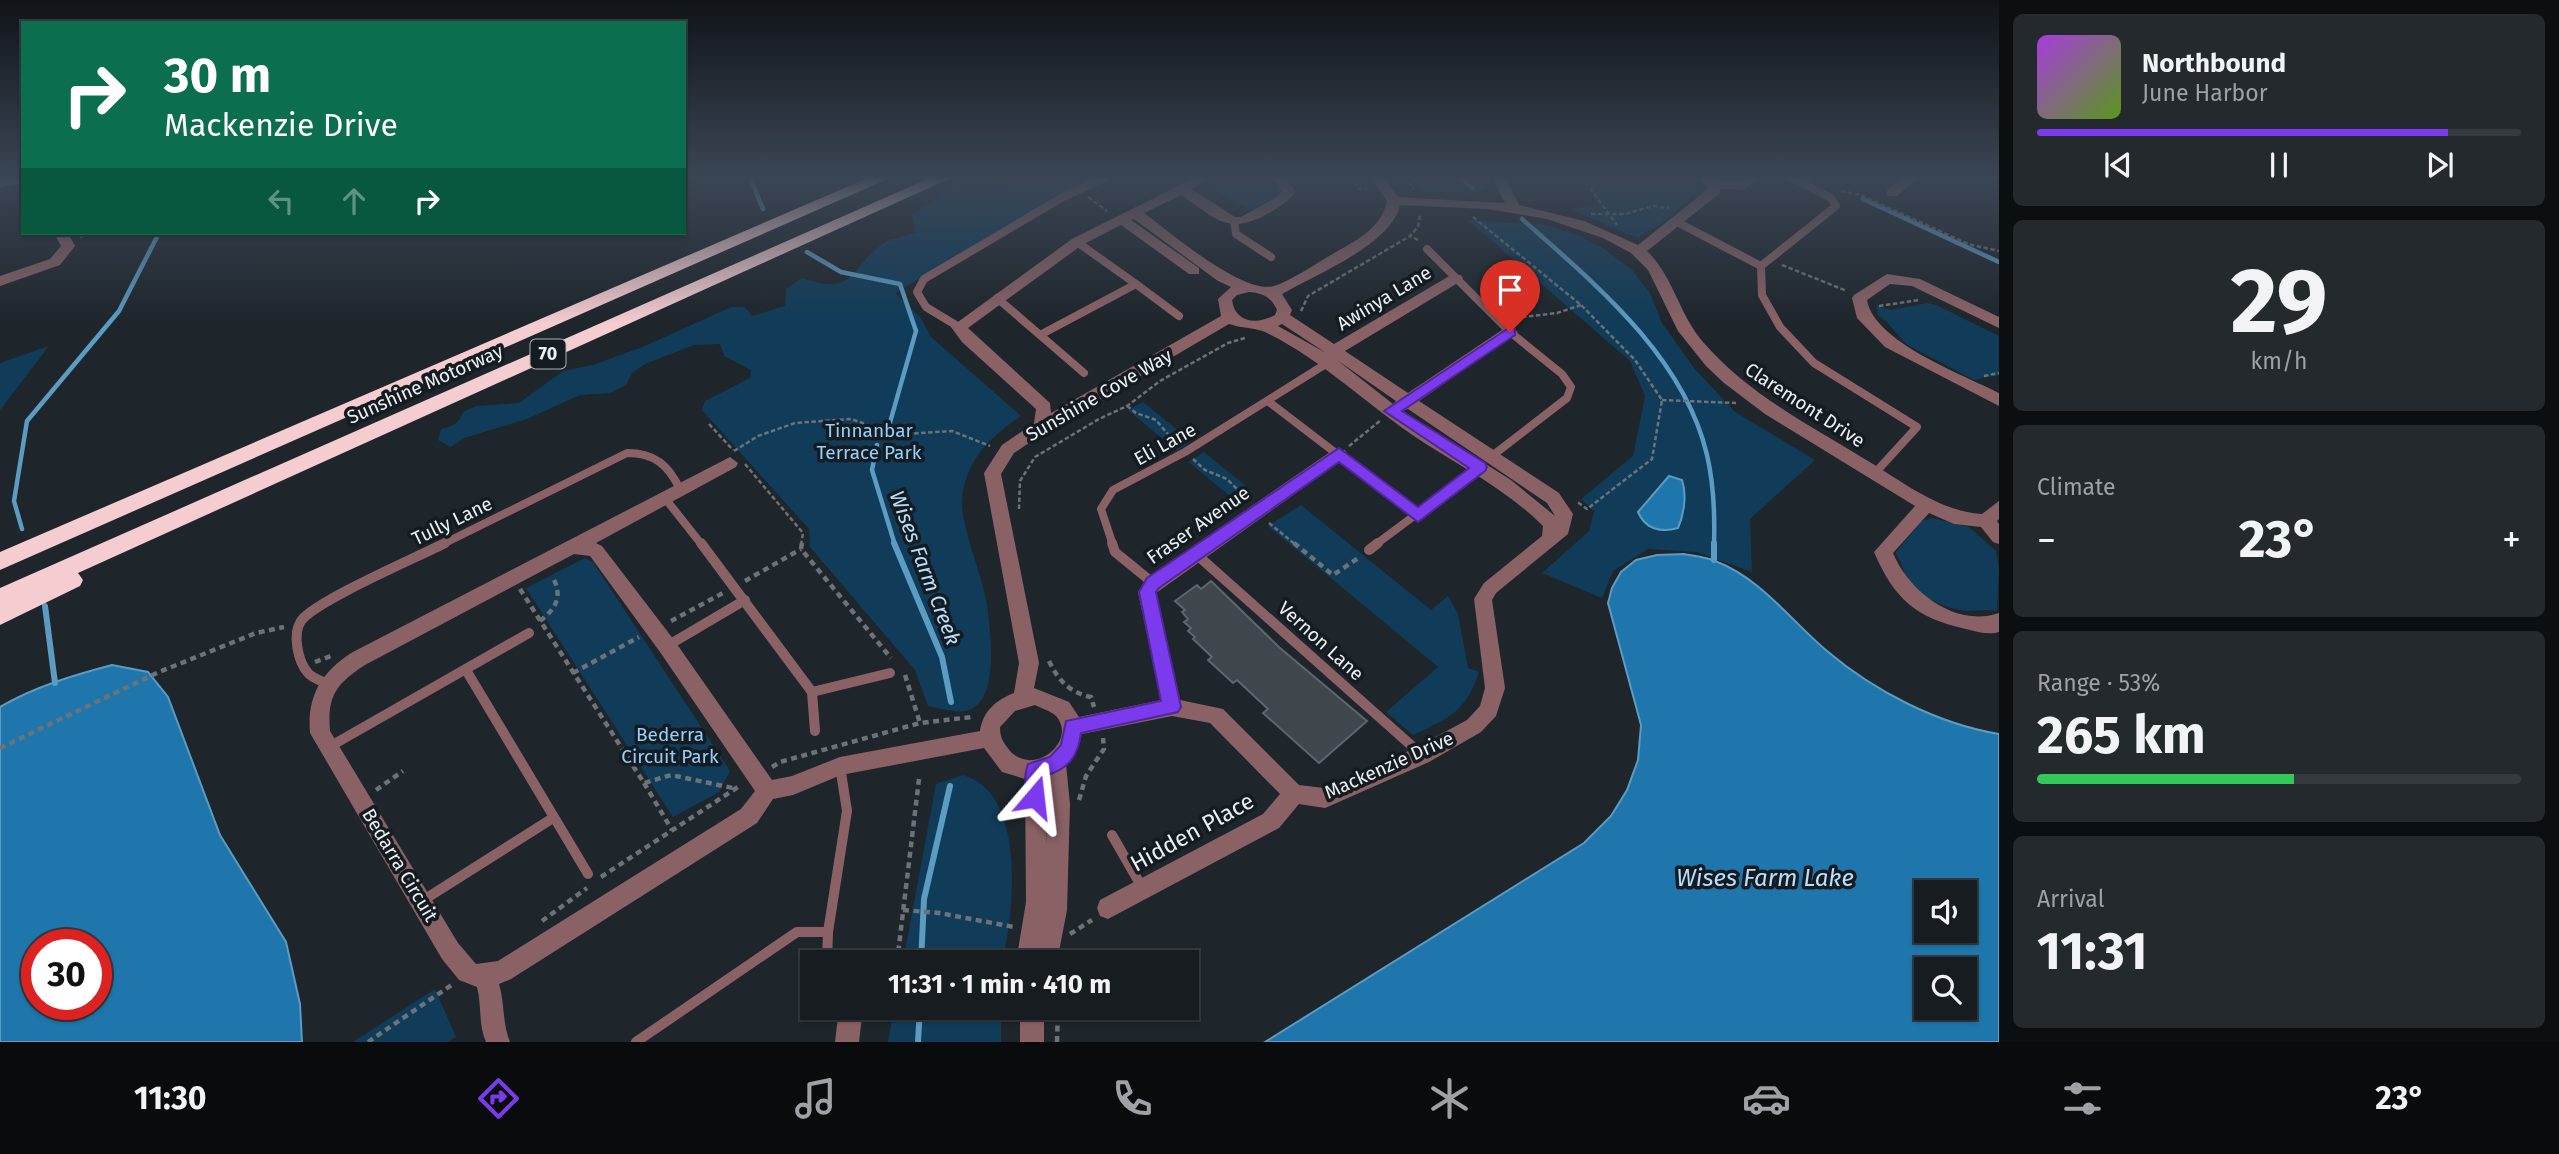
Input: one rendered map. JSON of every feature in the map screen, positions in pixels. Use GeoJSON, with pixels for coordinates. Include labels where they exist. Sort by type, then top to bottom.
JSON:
{"type":"FeatureCollection","features":[{"type":"Feature","properties":{"kind":"highway","name":"Sunshine Motorway"},"geometry":{"type":"LineString","coordinates":[[0,561],[772,226]]}},
{"type":"Feature","properties":{"kind":"highway","name":"Sunshine Motorway"},"geometry":{"type":"LineString","coordinates":[[0,598],[836,226]]}},
{"type":"Feature","properties":{"kind":"highway"},"geometry":{"type":"LineString","coordinates":[[0,616],[64,584],[151,530]]}},
{"type":"Feature","properties":{"kind":"street"},"geometry":{"type":"LineString","coordinates":[[1042,426],[1044,407],[959,327],[1077,242],[1108,226]]}},
{"type":"Feature","properties":{"kind":"street"},"geometry":{"type":"LineString","coordinates":[[1124,226],[1220,290],[1225,299],[1225,311],[1230,317],[1242,324],[1267,326],[1286,341],[1331,357],[1408,400],[1486,462],[1540,512],[1552,524],[1550,540]]}},
{"type":"Feature","properties":{"kind":"street"},"geometry":{"type":"LineString","coordinates":[[1152,226],[1223,278],[1244,288]]}},
{"type":"Feature","properties":{"kind":"street"},"geometry":{"type":"LineString","coordinates":[[1272,293],[1364,242],[1382,226]]}},
{"type":"Feature","properties":{"kind":"street","name":"Claremont Drive"},"geometry":{"type":"LineString","coordinates":[[1587,226],[1639,251],[1662,281],[1675,314],[1697,345],[1727,376],[1768,408],[1927,504],[1957,518],[1986,521]]}},
{"type":"Feature","properties":{"kind":"street"},"geometry":{"type":"LineString","coordinates":[[1639,251],[1672,226]]}},
{"type":"Feature","properties":{"kind":"street"},"geometry":{"type":"LineString","coordinates":[[0,281],[55,262],[68,246],[62,235]]}},
{"type":"Feature","properties":{"kind":"street","name":"Awinya Lane"},"geometry":{"type":"LineString","coordinates":[[1331,357],[1456,278]]}},
{"type":"Feature","properties":{"kind":"street"},"geometry":{"type":"LineString","coordinates":[[1999,323],[1915,282],[1887,279],[1859,298],[1862,315],[1890,343],[1999,400]]}},
{"type":"Feature","properties":{"kind":"street"},"geometry":{"type":"LineString","coordinates":[[1225,299],[1232,292],[1244,288],[1261,289],[1272,293],[1284,305],[1283,317]]}},
{"type":"Feature","properties":{"kind":"street","name":"Sunshine Cove Way"},"geometry":{"type":"LineString","coordinates":[[1023,696],[1029,663],[992,473],[1008,449],[1042,426],[1230,317]]}},
{"type":"Feature","properties":{"kind":"street"},"geometry":{"type":"LineString","coordinates":[[1283,317],[1331,357],[1390,418],[1486,462],[1553,498]]}},
{"type":"Feature","properties":{"kind":"street"},"geometry":{"type":"LineString","coordinates":[[1267,326],[1283,317]]}},
{"type":"Feature","properties":{"kind":"street"},"geometry":{"type":"LineString","coordinates":[[1390,418],[1408,400],[1506,327]]}},
{"type":"Feature","properties":{"kind":"street","name":"Fraser Avenue"},"geometry":{"type":"LineString","coordinates":[[1172,707],[1147,592],[1153,583],[1339,454]]}},
{"type":"Feature","properties":{"kind":"street"},"geometry":{"type":"LineString","coordinates":[[327,684],[343,668],[358,659],[730,463]]}},
{"type":"Feature","properties":{"kind":"street","name":"Mackenzie Drive"},"geometry":{"type":"LineString","coordinates":[[1294,794],[1325,798],[1422,755],[1474,726],[1489,710],[1495,688],[1483,615],[1483,599],[1490,588],[1562,529],[1564,514],[1553,498]]}},
{"type":"Feature","properties":{"kind":"street"},"geometry":{"type":"LineString","coordinates":[[1927,504],[1883,552],[1891,575],[1913,600],[1953,621],[1993,626],[1999,621]]}},
{"type":"Feature","properties":{"kind":"street"},"geometry":{"type":"LineString","coordinates":[[1999,508],[1986,521],[1999,537]]}},
{"type":"Feature","properties":{"kind":"street"},"geometry":{"type":"LineString","coordinates":[[572,547],[591,548],[596,551],[667,646],[767,791]]}},
{"type":"Feature","properties":{"kind":"street","name":"Bedarra Circuit"},"geometry":{"type":"LineString","coordinates":[[327,684],[318,703],[320,733],[450,951],[466,974],[474,977],[485,976]]}},
{"type":"Feature","properties":{"kind":"street"},"geometry":{"type":"LineString","coordinates":[[1023,696],[1050,700],[1066,712],[1073,727],[1070,749],[1056,764],[1035,770],[1020,769],[1007,763],[993,747],[991,738],[994,717],[1008,702],[1023,696]]}},
{"type":"Feature","properties":{"kind":"street"},"geometry":{"type":"LineString","coordinates":[[1073,727],[1172,707],[1216,715],[1294,794]]}},
{"type":"Feature","properties":{"kind":"street"},"geometry":{"type":"LineString","coordinates":[[498,1042],[493,1031],[492,1000],[485,976],[503,971],[749,816],[767,791],[793,785],[840,766],[991,738]]}},
{"type":"Feature","properties":{"kind":"street"},"geometry":{"type":"LineString","coordinates":[[1048,950],[1056,910],[1059,804],[1056,764]]}},
{"type":"Feature","properties":{"kind":"street"},"geometry":{"type":"LineString","coordinates":[[1030,950],[1037,902],[1035,770]]}},
{"type":"Feature","properties":{"kind":"street","name":"Hidden Place"},"geometry":{"type":"LineString","coordinates":[[1108,908],[1271,821],[1294,794]]}},
{"type":"Feature","properties":{"kind":"street"},"geometry":{"type":"LineString","coordinates":[[847,1042],[850,1020]]}},
{"type":"Feature","properties":{"kind":"street"},"geometry":{"type":"LineString","coordinates":[[1032,1020],[1032,1042]]}},
{"type":"Feature","properties":{"kind":"lane"},"geometry":{"type":"LineString","coordinates":[[959,327],[926,307],[917,292],[924,279],[1016,226]]}},
{"type":"Feature","properties":{"kind":"lane"},"geometry":{"type":"LineString","coordinates":[[1235,226],[1236,234],[1271,257]]}},
{"type":"Feature","properties":{"kind":"lane"},"geometry":{"type":"LineString","coordinates":[[1684,226],[1761,266]]}},
{"type":"Feature","properties":{"kind":"lane"},"geometry":{"type":"LineString","coordinates":[[1761,266],[1811,226]]}},
{"type":"Feature","properties":{"kind":"lane"},"geometry":{"type":"LineString","coordinates":[[1077,242],[1179,316]]}},
{"type":"Feature","properties":{"kind":"lane"},"geometry":{"type":"LineString","coordinates":[[1369,550],[1418,516],[1567,398],[1571,387],[1562,374],[1506,327],[1427,249]]}},
{"type":"Feature","properties":{"kind":"lane"},"geometry":{"type":"LineString","coordinates":[[1761,266],[1762,295],[1780,327],[1814,363],[1917,427],[1875,473]]}},
{"type":"Feature","properties":{"kind":"lane"},"geometry":{"type":"LineString","coordinates":[[1040,335],[1136,284]]}},
{"type":"Feature","properties":{"kind":"lane"},"geometry":{"type":"LineString","coordinates":[[996,298],[1084,373]]}},
{"type":"Feature","properties":{"kind":"lane","name":"Eli Lane"},"geometry":{"type":"LineString","coordinates":[[1153,583],[1115,552],[1101,509],[1113,490],[1185,452],[1269,402],[1331,357]]}},
{"type":"Feature","properties":{"kind":"lane"},"geometry":{"type":"LineString","coordinates":[[1269,402],[1418,516]]}},
{"type":"Feature","properties":{"kind":"lane","name":"Tully Lane"},"geometry":{"type":"LineString","coordinates":[[302,621],[329,601],[627,453],[649,452],[657,457],[680,489]]}},
{"type":"Feature","properties":{"kind":"lane"},"geometry":{"type":"LineString","coordinates":[[664,497],[745,600],[812,692],[816,731]]}},
{"type":"Feature","properties":{"kind":"lane","name":"Vernon Lane"},"geometry":{"type":"LineString","coordinates":[[1196,554],[1422,755]]}},
{"type":"Feature","properties":{"kind":"lane"},"geometry":{"type":"LineString","coordinates":[[667,646],[745,600]]}},
{"type":"Feature","properties":{"kind":"lane"},"geometry":{"type":"LineString","coordinates":[[302,621],[296,636],[304,666],[308,673],[327,684]]}},
{"type":"Feature","properties":{"kind":"lane"},"geometry":{"type":"LineString","coordinates":[[329,747],[529,633]]}},
{"type":"Feature","properties":{"kind":"lane"},"geometry":{"type":"LineString","coordinates":[[812,692],[893,669]]}},
{"type":"Feature","properties":{"kind":"lane"},"geometry":{"type":"LineString","coordinates":[[466,670],[552,818],[588,874]]}},
{"type":"Feature","properties":{"kind":"lane"},"geometry":{"type":"LineString","coordinates":[[827,950],[847,811],[840,766]]}},
{"type":"Feature","properties":{"kind":"lane"},"geometry":{"type":"LineString","coordinates":[[422,901],[552,818]]}},
{"type":"Feature","properties":{"kind":"lane"},"geometry":{"type":"LineString","coordinates":[[1112,835],[1143,889]]}},
{"type":"Feature","properties":{"kind":"lane"},"geometry":{"type":"LineString","coordinates":[[636,1042],[796,932],[828,932]]}},
{"type":"Feature","properties":{"kind":"path"},"geometry":{"type":"LineString","coordinates":[[1483,226],[1581,305],[1635,359],[1662,400],[1652,458],[1587,509],[1564,492],[1553,498]]}},
{"type":"Feature","properties":{"kind":"path"},"geometry":{"type":"LineString","coordinates":[[1617,226],[1622,232]]}},
{"type":"Feature","properties":{"kind":"path"},"geometry":{"type":"LineString","coordinates":[[1928,226],[1968,244],[1999,251]]}},
{"type":"Feature","properties":{"kind":"path"},"geometry":{"type":"LineString","coordinates":[[1303,332],[1311,326],[1301,313],[1308,296],[1410,236]]}},
{"type":"Feature","properties":{"kind":"path"},"geometry":{"type":"LineString","coordinates":[[1506,327],[1521,316],[1557,313],[1581,305]]}},
{"type":"Feature","properties":{"kind":"path"},"geometry":{"type":"LineString","coordinates":[[1020,514],[1018,482],[1026,466],[1035,457],[1128,405],[1160,381],[1228,343],[1253,336]]}},
{"type":"Feature","properties":{"kind":"path"},"geometry":{"type":"LineString","coordinates":[[1662,400],[1715,403]]}},
{"type":"Feature","properties":{"kind":"path"},"geometry":{"type":"LineString","coordinates":[[1339,454],[1381,420],[1390,418]]}},
{"type":"Feature","properties":{"kind":"path"},"geometry":{"type":"LineString","coordinates":[[709,424],[803,533],[801,549],[893,669]]}},
{"type":"Feature","properties":{"kind":"path"},"geometry":{"type":"LineString","coordinates":[[1254,511],[1333,575],[1369,550]]}},
{"type":"Feature","properties":{"kind":"path"},"geometry":{"type":"LineString","coordinates":[[573,673],[606,652],[734,587],[801,549]]}},
{"type":"Feature","properties":{"kind":"path"},"geometry":{"type":"LineString","coordinates":[[529,633],[540,621],[554,612],[559,597],[558,584],[548,571]]}},
{"type":"Feature","properties":{"kind":"path"},"geometry":{"type":"LineString","coordinates":[[513,578],[672,830]]}},
{"type":"Feature","properties":{"kind":"path"},"geometry":{"type":"LineString","coordinates":[[0,748],[159,671],[256,633],[274,631],[302,621]]}},
{"type":"Feature","properties":{"kind":"path"},"geometry":{"type":"LineString","coordinates":[[1048,656],[1059,678],[1072,693],[1091,697],[1099,722],[1104,750],[1086,776],[1078,803]]}},
{"type":"Feature","properties":{"kind":"path"},"geometry":{"type":"LineString","coordinates":[[905,675],[920,723]]}},
{"type":"Feature","properties":{"kind":"path"},"geometry":{"type":"LineString","coordinates":[[361,800],[403,771]]}},
{"type":"Feature","properties":{"kind":"path"},"geometry":{"type":"LineString","coordinates":[[644,783],[671,775],[735,788]]}},
{"type":"Feature","properties":{"kind":"path"},"geometry":{"type":"LineString","coordinates":[[898,950],[919,779]]}},
{"type":"Feature","properties":{"kind":"path"},"geometry":{"type":"LineString","coordinates":[[903,910],[939,913]]}},
{"type":"Feature","properties":{"kind":"path"},"geometry":{"type":"LineString","coordinates":[[1071,944],[1074,922]]}},
{"type":"Feature","properties":{"kind":"path"},"geometry":{"type":"LineString","coordinates":[[1057,1042],[1058,1020]]}},
{"type":"Feature","properties":{"kind":"green space","name":"Tinnanbar Terrace Park"},"geometry":{"type":"Polygon","coordinates":[[[914,226],[1009,226],[895,293],[921,318],[931,337],[1021,416],[981,451],[964,486],[964,521],[986,599],[990,627],[989,680],[977,706],[965,711],[951,711],[928,706],[915,670],[810,547],[809,529],[702,410],[705,401],[750,378],[751,370],[724,356],[720,344],[694,345],[645,364],[632,373],[626,385],[610,393],[580,395],[527,419],[464,438],[451,447],[438,440],[441,429],[458,422],[463,412],[476,406],[519,403],[563,371],[593,365],[645,346],[731,307],[745,307],[752,316],[785,306],[786,289],[802,278],[820,283],[843,282],[884,243],[915,233],[914,226]]]}},
{"type":"Feature","properties":{"kind":"green space"},"geometry":{"type":"Polygon","coordinates":[[[1474,226],[1548,226],[1580,236],[1604,249],[1632,270],[1650,293],[1662,323],[1694,368],[1735,412],[1815,460],[1750,519],[1752,572],[1697,552],[1648,549],[1613,571],[1602,598],[1542,573],[1589,531],[1594,511],[1581,499],[1633,456],[1645,396],[1630,361],[1474,226]]]}},
{"type":"Feature","properties":{"kind":"green space"},"geometry":{"type":"Polygon","coordinates":[[[1609,226],[1657,226],[1638,238],[1609,226]]]}},
{"type":"Feature","properties":{"kind":"green space"},"geometry":{"type":"Polygon","coordinates":[[[1927,303],[1999,336],[1999,375],[1974,380],[1906,344],[1885,320],[1878,316],[1877,305],[1890,310],[1927,303]]]}},
{"type":"Feature","properties":{"kind":"green space"},"geometry":{"type":"Polygon","coordinates":[[[49,346],[0,410],[0,363],[49,346]]]}},
{"type":"Feature","properties":{"kind":"green space"},"geometry":{"type":"Polygon","coordinates":[[[1143,402],[1191,441],[1177,451],[1128,410],[1143,402]]]}},
{"type":"Feature","properties":{"kind":"green space"},"geometry":{"type":"Polygon","coordinates":[[[1204,452],[1253,492],[1238,503],[1189,462],[1204,452]]]}},
{"type":"Feature","properties":{"kind":"green space"},"geometry":{"type":"Polygon","coordinates":[[[1301,505],[1431,610],[1448,596],[1458,614],[1468,668],[1479,672],[1468,696],[1455,712],[1413,735],[1386,712],[1438,667],[1268,526],[1301,505]]]}},
{"type":"Feature","properties":{"kind":"green space"},"geometry":{"type":"Polygon","coordinates":[[[1932,518],[1969,527],[1996,551],[1999,568],[1997,611],[1969,611],[1947,607],[1924,596],[1909,583],[1895,553],[1922,521],[1932,518]]]}},
{"type":"Feature","properties":{"kind":"green space","name":"Bederra Circuit Park"},"geometry":{"type":"Polygon","coordinates":[[[585,558],[593,562],[730,771],[719,792],[673,817],[526,588],[585,558]]]}},
{"type":"Feature","properties":{"kind":"green space"},"geometry":{"type":"Polygon","coordinates":[[[963,775],[984,786],[998,805],[1007,829],[1011,857],[1010,915],[1004,950],[905,950],[936,784],[963,775]]]}},
{"type":"Feature","properties":{"kind":"green space"},"geometry":{"type":"Polygon","coordinates":[[[435,989],[456,1037],[448,1042],[353,1042],[435,989]]]}},
{"type":"Feature","properties":{"kind":"green space"},"geometry":{"type":"Polygon","coordinates":[[[892,1020],[1001,1020],[1001,1042],[888,1042],[892,1020]]]}},
{"type":"Feature","properties":{"kind":"water"},"geometry":{"type":"Polygon","coordinates":[[[1669,476],[1682,480],[1685,498],[1683,511],[1678,528],[1660,530],[1649,526],[1638,512],[1669,476]]]}},
{"type":"Feature","properties":{"kind":"water","name":"Wises Farm Lake"},"geometry":{"type":"Polygon","coordinates":[[[1684,554],[1711,560],[1732,569],[1761,589],[1845,666],[1886,692],[1930,714],[1999,734],[1999,1042],[1265,1042],[1584,843],[1611,816],[1627,790],[1638,760],[1641,725],[1608,603],[1612,588],[1621,572],[1636,560],[1657,555],[1684,554]]]}},
{"type":"Feature","properties":{"kind":"water"},"geometry":{"type":"Polygon","coordinates":[[[112,665],[148,672],[168,697],[220,835],[286,942],[300,1004],[302,1042],[0,1042],[0,707],[69,677],[112,665]]]}},
{"type":"Feature","properties":{"kind":"building"},"geometry":{"type":"Polygon","coordinates":[[[1211,581],[1280,648],[1367,721],[1319,763],[1263,713],[1268,709],[1237,680],[1233,683],[1208,660],[1212,657],[1188,631],[1191,628],[1184,622],[1188,619],[1182,612],[1185,610],[1175,601],[1197,585],[1201,589],[1211,581]]]}},
{"type":"Feature","properties":{"kind":"waterway"},"geometry":{"type":"LineString","coordinates":[[1529,226],[1633,324],[1679,385],[1695,419],[1707,455],[1714,500],[1714,560]]}},
{"type":"Feature","properties":{"kind":"waterway"},"geometry":{"type":"LineString","coordinates":[[1920,226],[1999,262]]}},
{"type":"Feature","properties":{"kind":"waterway"},"geometry":{"type":"LineString","coordinates":[[22,529],[14,501],[27,421],[119,311],[158,235]]}},
{"type":"Feature","properties":{"kind":"waterway","name":"Wises Farm Creek"},"geometry":{"type":"LineString","coordinates":[[807,252],[841,272],[900,284],[916,331],[889,426]]}},
{"type":"Feature","properties":{"kind":"waterway","name":"Wises Farm Creek"},"geometry":{"type":"LineString","coordinates":[[877,445],[872,470],[895,545]]}},
{"type":"Feature","properties":{"kind":"waterway","name":"Wises Farm Creek"},"geometry":{"type":"LineString","coordinates":[[894,543],[942,657],[951,702]]}},
{"type":"Feature","properties":{"kind":"waterway"},"geometry":{"type":"LineString","coordinates":[[45,606],[55,683]]}},
{"type":"Feature","properties":{"kind":"waterway","name":"Wises Farm Creek"},"geometry":{"type":"LineString","coordinates":[[922,950],[924,899],[950,786]]}},
{"type":"Feature","properties":{"kind":"waterway","name":"Wises Farm Creek"},"geometry":{"type":"LineString","coordinates":[[918,1042],[919,1020]]}},
{"type":"Feature","properties":{"kind":"route"},"geometry":{"type":"LineString","coordinates":[[1035,797],[1035,770],[1056,764],[1070,749],[1073,727],[1172,707],[1147,592],[1153,583],[1339,454],[1418,516],[1480,467],[1417,430],[1391,411],[1510,332]]}}]}
